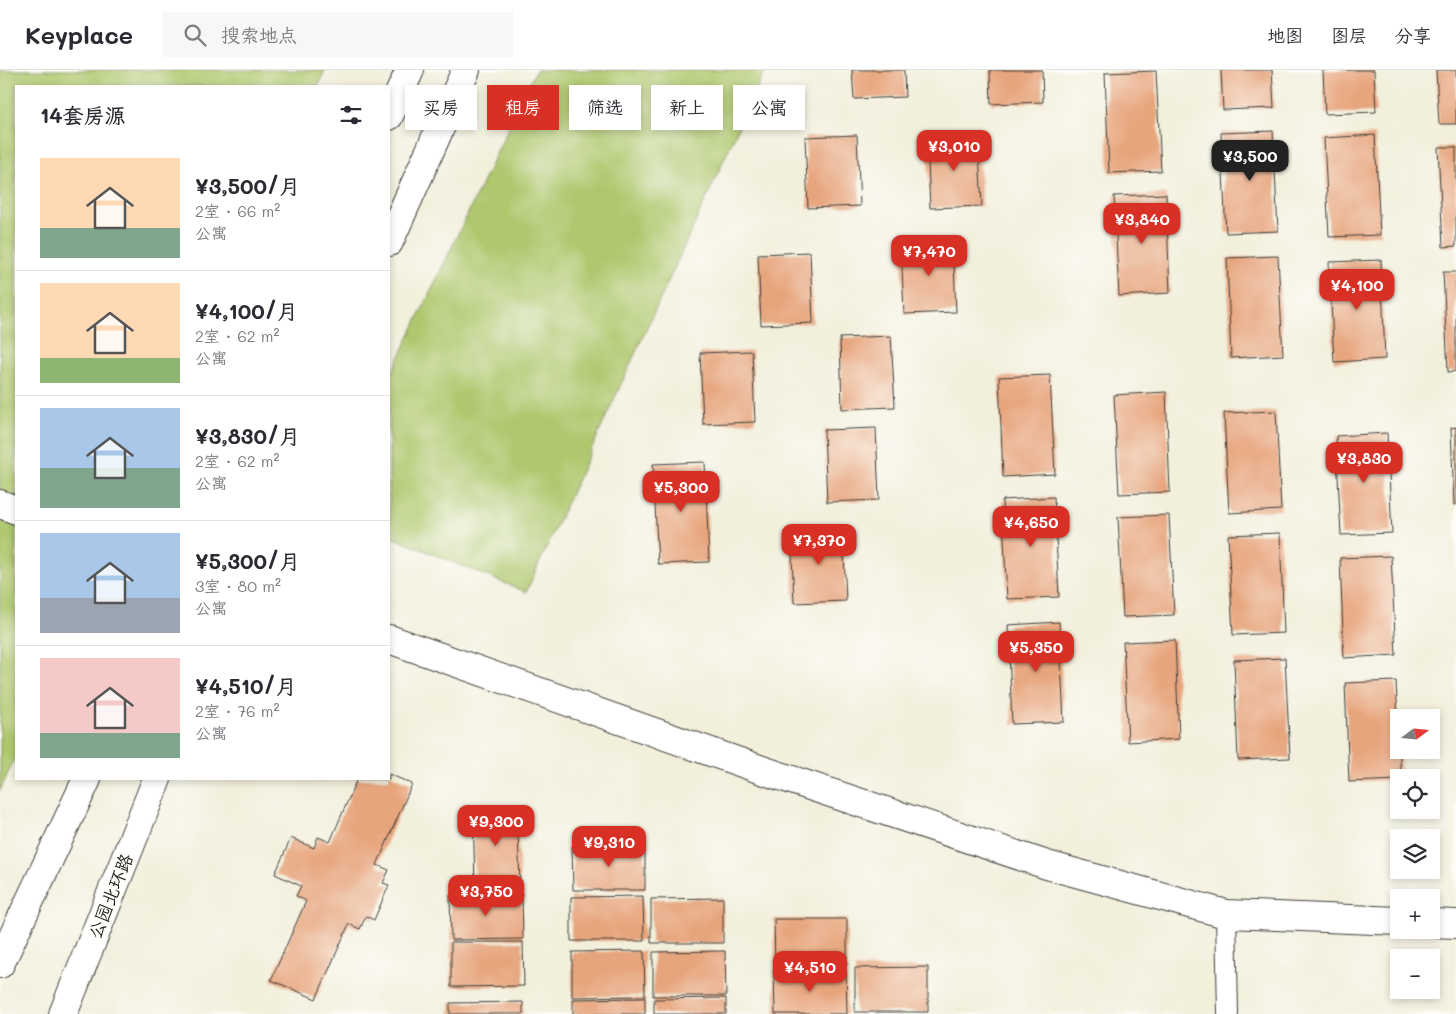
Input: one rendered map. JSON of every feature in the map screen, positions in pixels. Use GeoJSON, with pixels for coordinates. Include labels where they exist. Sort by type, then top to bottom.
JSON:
{"type":"FeatureCollection","features":[{"type":"Feature","properties":{"kind":"street"},"geometry":{"type":"LineString","coordinates":[[390,114],[410,70]]}},
{"type":"Feature","properties":{"kind":"street"},"geometry":{"type":"LineString","coordinates":[[390,240],[466,70]]}},
{"type":"Feature","properties":{"kind":"street"},"geometry":{"type":"LineString","coordinates":[[0,504],[15,510]]}},
{"type":"Feature","properties":{"kind":"street"},"geometry":{"type":"LineString","coordinates":[[390,639],[755,767],[1048,865],[1226,914],[1390,921]]}},
{"type":"Feature","properties":{"kind":"street"},"geometry":{"type":"LineString","coordinates":[[0,964],[86,780]]}},
{"type":"Feature","properties":{"kind":"street","name":"公园北环路"},"geometry":{"type":"LineString","coordinates":[[63,1014],[157,780]]}},
{"type":"Feature","properties":{"kind":"street"},"geometry":{"type":"LineString","coordinates":[[1226,914],[1228,1014]]}},
{"type":"Feature","properties":{"kind":"street"},"geometry":{"type":"LineString","coordinates":[[1440,923],[1456,924]]}},
{"type":"Feature","properties":{"kind":"green space"},"geometry":{"type":"Polygon","coordinates":[[[0,70],[325,70],[318,85],[15,85],[15,757],[0,791],[0,70]]]}},
{"type":"Feature","properties":{"kind":"green space"},"geometry":{"type":"Polygon","coordinates":[[[536,70],[765,70],[758,85],[733,85],[733,130],[738,130],[526,592],[390,536],[390,377],[507,130],[559,130],[559,85],[529,85],[536,70]]]}},
{"type":"Feature","properties":{"kind":"building"},"geometry":{"type":"Polygon","coordinates":[[[852,70],[904,70],[905,97],[854,99],[852,70]]]}},
{"type":"Feature","properties":{"kind":"building"},"geometry":{"type":"Polygon","coordinates":[[[990,70],[1042,70],[1043,102],[991,104],[990,70]]]}},
{"type":"Feature","properties":{"kind":"building"},"geometry":{"type":"Polygon","coordinates":[[[1221,70],[1272,70],[1274,108],[1223,110],[1221,70]]]}},
{"type":"Feature","properties":{"kind":"building"},"geometry":{"type":"Polygon","coordinates":[[[1323,70],[1374,70],[1376,112],[1325,114],[1323,70]]]}},
{"type":"Feature","properties":{"kind":"building"},"geometry":{"type":"Polygon","coordinates":[[[1436,70],[1456,70],[1456,124],[1439,124],[1436,70]]]}},
{"type":"Feature","properties":{"kind":"building"},"geometry":{"type":"Polygon","coordinates":[[[1156,71],[1161,171],[1109,173],[1105,73],[1156,71]]]}},
{"type":"Feature","properties":{"kind":"building"},"geometry":{"type":"Polygon","coordinates":[[[1273,131],[1278,231],[1226,233],[1221,133],[1273,131]]]}},
{"type":"Feature","properties":{"kind":"building"},"geometry":{"type":"Polygon","coordinates":[[[857,135],[860,206],[808,208],[805,137],[857,135]]]}},
{"type":"Feature","properties":{"kind":"building"},"geometry":{"type":"Polygon","coordinates":[[[978,135],[982,206],[930,208],[927,137],[978,135]]]}},
{"type":"Feature","properties":{"kind":"building"},"geometry":{"type":"Polygon","coordinates":[[[1375,135],[1380,235],[1329,237],[1324,138],[1375,135]]]}},
{"type":"Feature","properties":{"kind":"building"},"geometry":{"type":"Polygon","coordinates":[[[1438,147],[1456,147],[1456,246],[1443,247],[1438,147]]]}},
{"type":"Feature","properties":{"kind":"building"},"geometry":{"type":"Polygon","coordinates":[[[1166,194],[1170,293],[1119,296],[1114,196],[1166,194]]]}},
{"type":"Feature","properties":{"kind":"building"},"geometry":{"type":"Polygon","coordinates":[[[953,240],[956,312],[904,314],[901,243],[953,240]]]}},
{"type":"Feature","properties":{"kind":"building"},"geometry":{"type":"Polygon","coordinates":[[[810,252],[813,323],[761,325],[758,254],[810,252]]]}},
{"type":"Feature","properties":{"kind":"building"},"geometry":{"type":"Polygon","coordinates":[[[1278,256],[1283,355],[1231,358],[1227,258],[1278,256]]]}},
{"type":"Feature","properties":{"kind":"building"},"geometry":{"type":"Polygon","coordinates":[[[1381,260],[1385,359],[1334,362],[1329,262],[1381,260]]]}},
{"type":"Feature","properties":{"kind":"building"},"geometry":{"type":"Polygon","coordinates":[[[1443,272],[1456,272],[1456,371],[1448,372],[1443,272]]]}},
{"type":"Feature","properties":{"kind":"building"},"geometry":{"type":"Polygon","coordinates":[[[891,336],[895,407],[842,409],[840,338],[891,336]]]}},
{"type":"Feature","properties":{"kind":"building"},"geometry":{"type":"Polygon","coordinates":[[[752,351],[755,422],[703,424],[700,353],[752,351]]]}},
{"type":"Feature","properties":{"kind":"building"},"geometry":{"type":"Polygon","coordinates":[[[1050,375],[1055,474],[1003,477],[999,377],[1050,375]]]}},
{"type":"Feature","properties":{"kind":"building"},"geometry":{"type":"Polygon","coordinates":[[[1166,392],[1170,492],[1119,494],[1114,395],[1166,392]]]}},
{"type":"Feature","properties":{"kind":"building"},"geometry":{"type":"Polygon","coordinates":[[[1276,411],[1281,510],[1229,513],[1224,413],[1276,411]]]}},
{"type":"Feature","properties":{"kind":"building"},"geometry":{"type":"Polygon","coordinates":[[[1456,427],[1456,505],[1454,505],[1451,428],[1456,427]]]}},
{"type":"Feature","properties":{"kind":"building"},"geometry":{"type":"Polygon","coordinates":[[[876,428],[879,500],[827,502],[824,430],[876,428]]]}},
{"type":"Feature","properties":{"kind":"building"},"geometry":{"type":"Polygon","coordinates":[[[1387,433],[1392,533],[1341,535],[1336,436],[1387,433]]]}},
{"type":"Feature","properties":{"kind":"building"},"geometry":{"type":"Polygon","coordinates":[[[705,462],[709,562],[658,564],[653,464],[705,462]]]}},
{"type":"Feature","properties":{"kind":"building"},"geometry":{"type":"Polygon","coordinates":[[[1054,497],[1059,597],[1007,599],[1002,500],[1054,497]]]}},
{"type":"Feature","properties":{"kind":"building"},"geometry":{"type":"Polygon","coordinates":[[[1169,515],[1174,615],[1123,617],[1118,517],[1169,515]]]}},
{"type":"Feature","properties":{"kind":"building"},"geometry":{"type":"Polygon","coordinates":[[[843,530],[846,601],[794,603],[791,532],[843,530]]]}},
{"type":"Feature","properties":{"kind":"building"},"geometry":{"type":"Polygon","coordinates":[[[1280,533],[1284,633],[1233,635],[1228,535],[1280,533]]]}},
{"type":"Feature","properties":{"kind":"building"},"geometry":{"type":"Polygon","coordinates":[[[1391,556],[1396,655],[1344,658],[1340,558],[1391,556]]]}},
{"type":"Feature","properties":{"kind":"building"},"geometry":{"type":"Polygon","coordinates":[[[1059,622],[1064,722],[1012,724],[1008,625],[1059,622]]]}},
{"type":"Feature","properties":{"kind":"building"},"geometry":{"type":"Polygon","coordinates":[[[1175,640],[1179,739],[1128,742],[1123,642],[1175,640]]]}},
{"type":"Feature","properties":{"kind":"building"},"geometry":{"type":"Polygon","coordinates":[[[1285,658],[1290,758],[1238,760],[1234,660],[1285,658]]]}},
{"type":"Feature","properties":{"kind":"building"},"geometry":{"type":"Polygon","coordinates":[[[1396,681],[1397,709],[1390,709],[1390,759],[1400,759],[1401,769],[1390,769],[1390,780],[1349,782],[1345,683],[1396,681]]]}},
{"type":"Feature","properties":{"kind":"building"},"geometry":{"type":"Polygon","coordinates":[[[390,774],[412,784],[377,865],[389,870],[383,883],[389,885],[374,920],[366,916],[360,929],[349,924],[316,999],[271,980],[306,901],[296,896],[301,886],[275,874],[291,838],[314,848],[318,837],[330,842],[357,780],[390,780],[390,774]]]}},
{"type":"Feature","properties":{"kind":"building"},"geometry":{"type":"Polygon","coordinates":[[[517,810],[520,882],[475,884],[473,811],[517,810]]]}},
{"type":"Feature","properties":{"kind":"building"},"geometry":{"type":"Polygon","coordinates":[[[645,845],[645,890],[573,890],[572,846],[645,845]]]}},
{"type":"Feature","properties":{"kind":"building"},"geometry":{"type":"Polygon","coordinates":[[[450,895],[522,895],[523,939],[451,940],[450,895]]]}},
{"type":"Feature","properties":{"kind":"building"},"geometry":{"type":"Polygon","coordinates":[[[643,896],[644,941],[571,941],[571,897],[643,896]]]}},
{"type":"Feature","properties":{"kind":"building"},"geometry":{"type":"Polygon","coordinates":[[[723,898],[723,943],[651,943],[651,899],[723,898]]]}},
{"type":"Feature","properties":{"kind":"building"},"geometry":{"type":"Polygon","coordinates":[[[774,919],[847,919],[847,964],[775,964],[774,919]]]}},
{"type":"Feature","properties":{"kind":"building"},"geometry":{"type":"Polygon","coordinates":[[[451,942],[523,942],[524,986],[451,987],[451,942]]]}},
{"type":"Feature","properties":{"kind":"building"},"geometry":{"type":"Polygon","coordinates":[[[644,951],[645,996],[572,997],[572,952],[644,951]]]}},
{"type":"Feature","properties":{"kind":"building"},"geometry":{"type":"Polygon","coordinates":[[[725,951],[726,996],[653,996],[653,952],[725,951]]]}},
{"type":"Feature","properties":{"kind":"building"},"geometry":{"type":"Polygon","coordinates":[[[928,967],[928,1012],[855,1012],[855,968],[928,967]]]}},
{"type":"Feature","properties":{"kind":"building"},"geometry":{"type":"Polygon","coordinates":[[[774,971],[846,971],[847,1014],[775,1014],[774,971]]]}},
{"type":"Feature","properties":{"kind":"building"},"geometry":{"type":"Polygon","coordinates":[[[645,998],[645,1014],[573,1014],[573,999],[645,998]]]}},
{"type":"Feature","properties":{"kind":"building"},"geometry":{"type":"Polygon","coordinates":[[[726,998],[726,1014],[654,1014],[654,999],[726,998]]]}},
{"type":"Feature","properties":{"kind":"building"},"geometry":{"type":"Polygon","coordinates":[[[523,1002],[523,1014],[450,1014],[450,1003],[523,1002]]]}}]}
